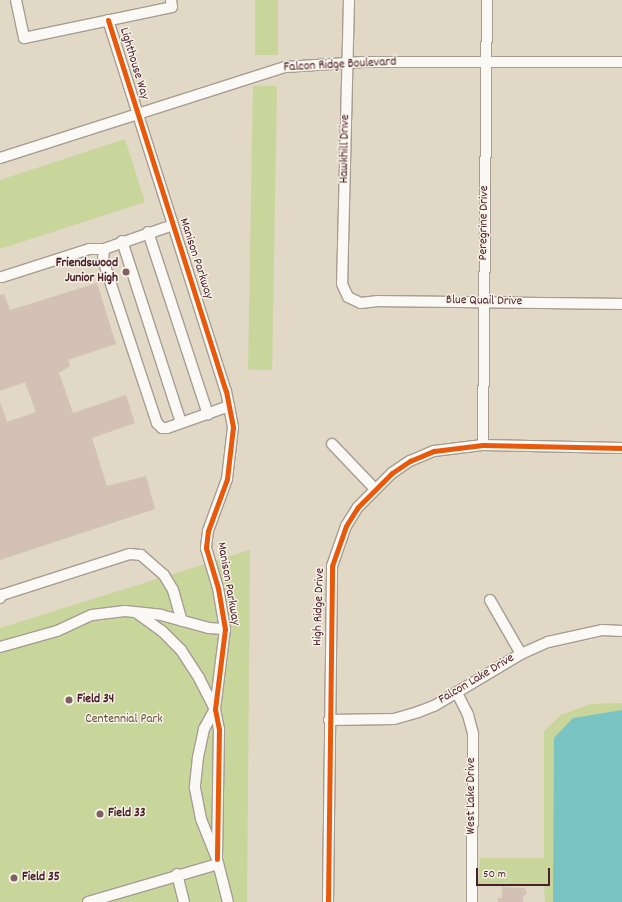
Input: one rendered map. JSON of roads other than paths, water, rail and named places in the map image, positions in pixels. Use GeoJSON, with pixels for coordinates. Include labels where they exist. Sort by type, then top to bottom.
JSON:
{"type":"FeatureCollection","features":[{"type":"Feature","properties":{"kind":"street"},"geometry":{"type":"LineString","coordinates":[[16,0],[24,38],[108,20],[171,3]]}},
{"type":"Feature","properties":{"kind":"street","name":"Hawkhill Drive"},"geometry":{"type":"LineString","coordinates":[[348,298],[342,284],[349,0]]}},
{"type":"Feature","properties":{"kind":"street","name":"Peregrine Drive"},"geometry":{"type":"LineString","coordinates":[[483,445],[487,0]]}},
{"type":"Feature","properties":{"kind":"street","name":"Lighthouse Way"},"geometry":{"type":"LineString","coordinates":[[108,20],[136,114]]}},
{"type":"Feature","properties":{"kind":"street","name":"Falcon Ridge Boulevard"},"geometry":{"type":"LineString","coordinates":[[0,158],[285,67],[347,63],[622,62]]}},
{"type":"Feature","properties":{"kind":"street","name":"Manison Parkway"},"geometry":{"type":"LineString","coordinates":[[136,114],[173,225],[229,406],[233,428],[232,458],[227,479],[208,531],[206,548],[218,588],[224,629],[215,709],[219,729],[217,861]]}},
{"type":"Feature","properties":{"kind":"street"},"geometry":{"type":"LineString","coordinates":[[2,278],[90,249],[104,249],[122,241],[173,225]]}},
{"type":"Feature","properties":{"kind":"street"},"geometry":{"type":"LineString","coordinates":[[148,232],[208,414]]}},
{"type":"Feature","properties":{"kind":"street"},"geometry":{"type":"LineString","coordinates":[[122,241],[181,423]]}},
{"type":"Feature","properties":{"kind":"street"},"geometry":{"type":"LineString","coordinates":[[104,249],[103,260],[157,423],[162,428],[167,428],[229,406]]}},
{"type":"Feature","properties":{"kind":"street","name":"Blue Quail Drive"},"geometry":{"type":"LineString","coordinates":[[348,298],[361,303],[378,301],[484,301],[622,304]]}},
{"type":"Feature","properties":{"kind":"street"},"geometry":{"type":"LineString","coordinates":[[332,444],[374,488]]}},
{"type":"Feature","properties":{"kind":"street","name":"High Ridge Drive"},"geometry":{"type":"LineString","coordinates":[[328,902],[332,566],[346,526],[374,488],[410,461],[434,451],[483,445],[622,448]]}},
{"type":"Feature","properties":{"kind":"street"},"geometry":{"type":"LineString","coordinates":[[0,598],[2,595],[130,554],[141,556],[164,575],[173,590],[182,621]]}},
{"type":"Feature","properties":{"kind":"street"},"geometry":{"type":"LineString","coordinates":[[490,600],[521,654]]}},
{"type":"Feature","properties":{"kind":"street"},"geometry":{"type":"LineString","coordinates":[[0,647],[57,631],[92,615],[135,612],[224,629]]}},
{"type":"Feature","properties":{"kind":"street"},"geometry":{"type":"LineString","coordinates":[[135,612],[162,631],[181,650],[199,678],[215,709]]}},
{"type":"Feature","properties":{"kind":"street","name":"Falcon Lake Drive"},"geometry":{"type":"LineString","coordinates":[[329,720],[394,719],[434,706],[521,654],[548,642],[572,634],[602,630],[622,631]]}},
{"type":"Feature","properties":{"kind":"street","name":"West Lake Drive"},"geometry":{"type":"LineString","coordinates":[[457,693],[468,716],[473,734],[472,902]]}},
{"type":"Feature","properties":{"kind":"street","name":"Manison Parkway"},"geometry":{"type":"LineString","coordinates":[[215,709],[204,729],[198,757],[195,788],[201,819],[217,861],[228,902]]}},
{"type":"Feature","properties":{"kind":"street"},"geometry":{"type":"LineString","coordinates":[[88,902],[217,861]]}},
{"type":"Feature","properties":{"kind":"street"},"geometry":{"type":"LineString","coordinates":[[177,874],[184,902]]}},
{"type":"Feature","properties":{"kind":"water"},"geometry":{"type":"Polygon","coordinates":[[[622,710],[622,902],[553,902],[554,738],[573,718],[622,710]]]}},
{"type":"Feature","properties":{"kind":"place","name":"Friendswood Junior High"},"geometry":{"type":"Point","coordinates":[126,272]}},
{"type":"Feature","properties":{"kind":"place","name":"Field 34"},"geometry":{"type":"Point","coordinates":[69,700]}},
{"type":"Feature","properties":{"kind":"place","name":"Field 33"},"geometry":{"type":"Point","coordinates":[100,814]}},
{"type":"Feature","properties":{"kind":"place","name":"Field 35"},"geometry":{"type":"Point","coordinates":[14,878]}},
{"type":"Feature","properties":{"kind":"park label","name":"Centennial Park"},"geometry":{"type":"Point","coordinates":[124,720]}}]}
